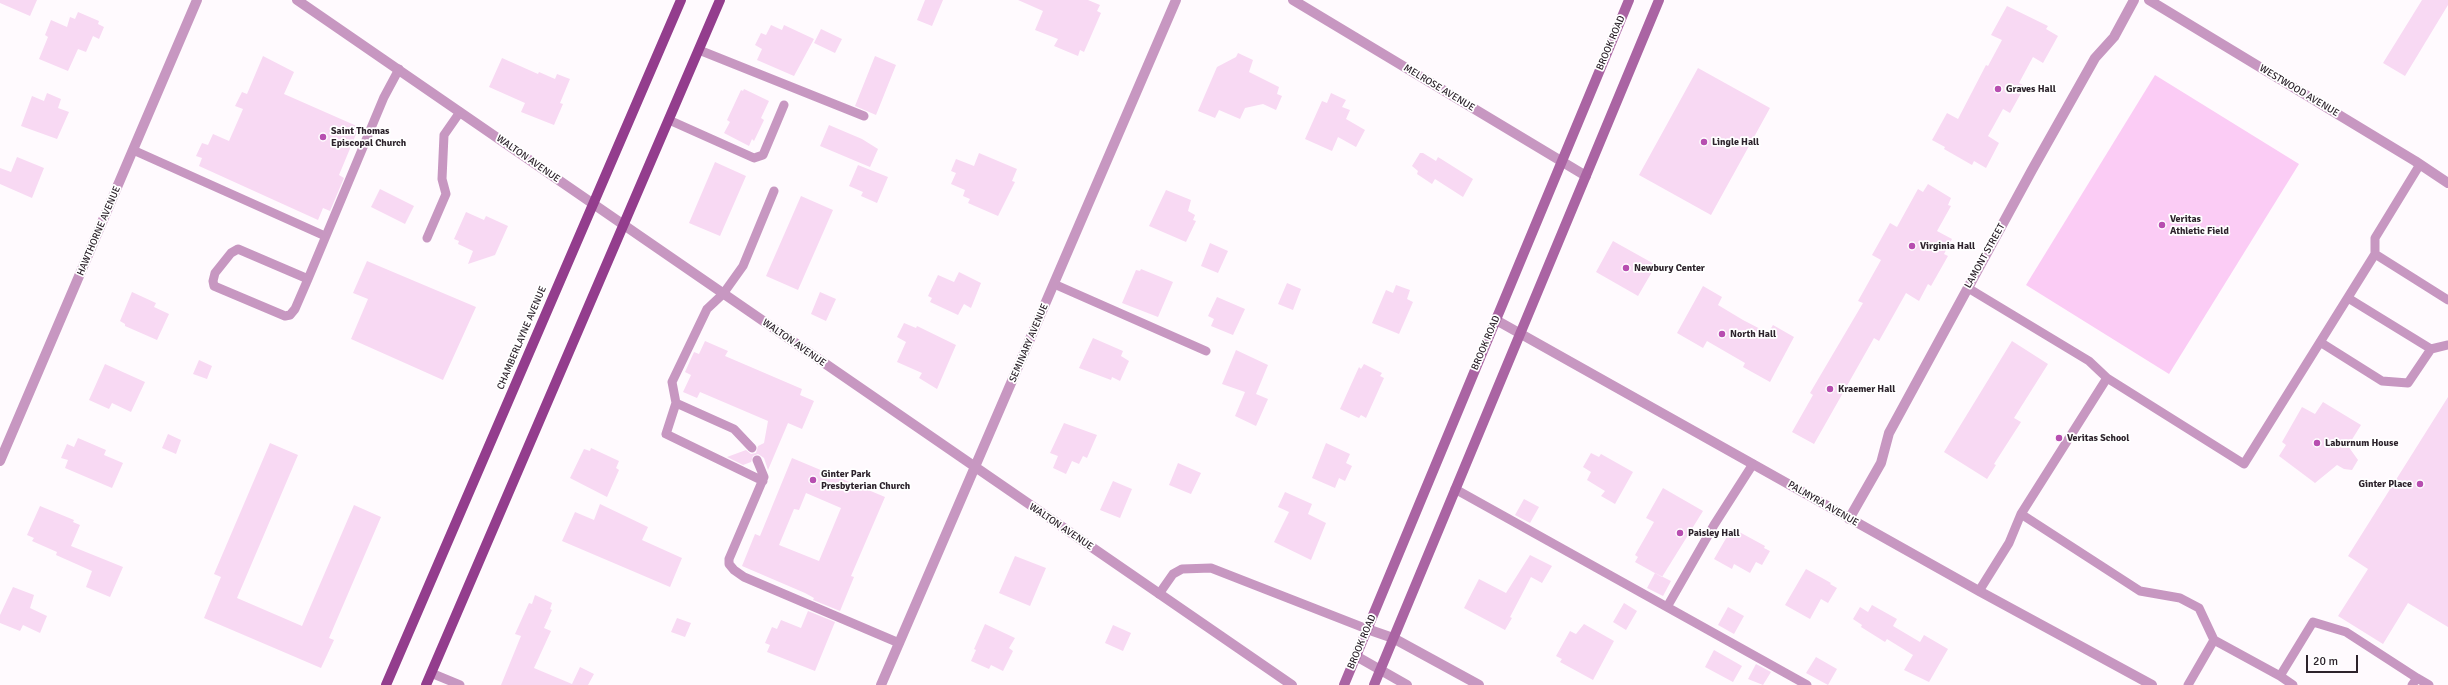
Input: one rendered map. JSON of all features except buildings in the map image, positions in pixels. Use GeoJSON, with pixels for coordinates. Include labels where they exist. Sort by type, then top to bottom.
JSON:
{"type":"FeatureCollection","features":[{"type":"Feature","properties":{"kind":"main road","name":"CHAMBERLAYNE AVENUE"},"geometry":{"type":"LineString","coordinates":[[386,685],[681,0]]}},
{"type":"Feature","properties":{"kind":"main road"},"geometry":{"type":"LineString","coordinates":[[426,685],[720,0]]}},
{"type":"Feature","properties":{"kind":"main road","name":"BROOK ROAD"},"geometry":{"type":"LineString","coordinates":[[1344,685],[1629,0]]}},
{"type":"Feature","properties":{"kind":"main road"},"geometry":{"type":"LineString","coordinates":[[1374,685],[1659,0]]}},
{"type":"Feature","properties":{"kind":"street","name":"HAWTHORNE AVENUE"},"geometry":{"type":"LineString","coordinates":[[0,461],[197,0]]}},
{"type":"Feature","properties":{"kind":"street","name":"WALTON AVENUE"},"geometry":{"type":"LineString","coordinates":[[297,0],[1292,685]]}},
{"type":"Feature","properties":{"kind":"street","name":"SEMINARY AVENUE"},"geometry":{"type":"LineString","coordinates":[[881,685],[1176,0]]}},
{"type":"Feature","properties":{"kind":"street","name":"MELROSE AVENUE"},"geometry":{"type":"LineString","coordinates":[[1293,0],[1586,176]]}},
{"type":"Feature","properties":{"kind":"street","name":"LAMONT STREET"},"geometry":{"type":"LineString","coordinates":[[1849,519],[1881,463],[1889,433],[2094,58],[2114,37],[2134,0]]}},
{"type":"Feature","properties":{"kind":"street","name":"WESTWOOD AVENUE"},"geometry":{"type":"LineString","coordinates":[[2149,0],[2366,131],[2448,183]]}},
{"type":"Feature","properties":{"kind":"street","name":"PALMYRA AVENUE"},"geometry":{"type":"LineString","coordinates":[[1496,320],[1849,519],[2152,685]]}},
{"type":"Feature","properties":{"kind":"street"},"geometry":{"type":"LineString","coordinates":[[1368,629],[1393,638],[1479,685]]}},
{"type":"Feature","properties":{"kind":"street"},"geometry":{"type":"LineString","coordinates":[[1356,656],[1407,685]]}},
{"type":"Feature","properties":{"kind":"lane"},"geometry":{"type":"LineString","coordinates":[[699,50],[864,116]]}},
{"type":"Feature","properties":{"kind":"lane"},"geometry":{"type":"LineString","coordinates":[[308,279],[238,249],[231,253],[215,274],[213,280],[214,286],[285,316],[290,315],[295,309],[308,279],[384,97],[399,69]]}},
{"type":"Feature","properties":{"kind":"lane"},"geometry":{"type":"LineString","coordinates":[[669,120],[754,158],[763,155],[784,105]]}},
{"type":"Feature","properties":{"kind":"lane"},"geometry":{"type":"LineString","coordinates":[[427,238],[446,194],[442,179],[444,135],[460,112]]}},
{"type":"Feature","properties":{"kind":"lane"},"geometry":{"type":"LineString","coordinates":[[133,150],[326,236]]}},
{"type":"Feature","properties":{"kind":"lane"},"geometry":{"type":"LineString","coordinates":[[1968,288],[2089,361],[2107,378],[2244,464],[2375,254],[2375,238],[2419,166]]}},
{"type":"Feature","properties":{"kind":"lane"},"geometry":{"type":"LineString","coordinates":[[763,481],[666,434],[676,403],[672,382],[707,310],[723,294],[743,266],[774,191]]}},
{"type":"Feature","properties":{"kind":"lane"},"geometry":{"type":"LineString","coordinates":[[2375,254],[2448,300]]}},
{"type":"Feature","properties":{"kind":"lane"},"geometry":{"type":"LineString","coordinates":[[1054,284],[1206,351]]}},
{"type":"Feature","properties":{"kind":"lane"},"geometry":{"type":"LineString","coordinates":[[2348,298],[2431,349]]}},
{"type":"Feature","properties":{"kind":"lane"},"geometry":{"type":"LineString","coordinates":[[2320,342],[2382,381],[2408,383],[2431,349],[2448,345]]}},
{"type":"Feature","properties":{"kind":"lane"},"geometry":{"type":"LineString","coordinates":[[1979,591],[2009,543],[2021,514],[2107,378]]}},
{"type":"Feature","properties":{"kind":"lane"},"geometry":{"type":"LineString","coordinates":[[676,403],[734,429],[752,448]]}},
{"type":"Feature","properties":{"kind":"lane"},"geometry":{"type":"LineString","coordinates":[[757,460],[764,477],[763,481],[729,559],[729,564],[734,570],[744,577],[899,643]]}},
{"type":"Feature","properties":{"kind":"lane"},"geometry":{"type":"LineString","coordinates":[[1667,608],[1714,525],[1753,464]]}},
{"type":"Feature","properties":{"kind":"lane"},"geometry":{"type":"LineString","coordinates":[[1455,489],[1807,685]]}},
{"type":"Feature","properties":{"kind":"lane"},"geometry":{"type":"LineString","coordinates":[[2021,514],[2140,591],[2180,598],[2199,608],[2214,640],[2280,676],[2293,685]]}},
{"type":"Feature","properties":{"kind":"lane"},"geometry":{"type":"LineString","coordinates":[[1159,594],[1173,574],[1182,569],[1211,568],[1368,629]]}},
{"type":"Feature","properties":{"kind":"lane"},"geometry":{"type":"LineString","coordinates":[[2280,676],[2313,622],[2346,632],[2415,681],[2429,685]]}},
{"type":"Feature","properties":{"kind":"lane"},"geometry":{"type":"LineString","coordinates":[[2188,685],[2214,640]]}},
{"type":"Feature","properties":{"kind":"lane"},"geometry":{"type":"LineString","coordinates":[[431,673],[460,685]]}},
{"type":"Feature","properties":{"kind":"shaded area","name":"Veritas Athletic Field"},"geometry":{"type":"Polygon","coordinates":[[[2155,75],[2299,164],[2169,374],[2026,285],[2155,75]]]}},
{"type":"Feature","properties":{"kind":"place","name":"Graves Hall"},"geometry":{"type":"Point","coordinates":[1998,89]}},
{"type":"Feature","properties":{"kind":"place","name":"Saint Thomas Episcopal Church"},"geometry":{"type":"Point","coordinates":[323,137]}},
{"type":"Feature","properties":{"kind":"place","name":"Lingle Hall"},"geometry":{"type":"Point","coordinates":[1704,142]}},
{"type":"Feature","properties":{"kind":"place","name":"Veritas Athletic Field"},"geometry":{"type":"Point","coordinates":[2162,225]}},
{"type":"Feature","properties":{"kind":"place","name":"Virginia Hall"},"geometry":{"type":"Point","coordinates":[1912,246]}},
{"type":"Feature","properties":{"kind":"place","name":"Newbury Center"},"geometry":{"type":"Point","coordinates":[1626,268]}},
{"type":"Feature","properties":{"kind":"place","name":"North Hall"},"geometry":{"type":"Point","coordinates":[1722,334]}},
{"type":"Feature","properties":{"kind":"place","name":"Kraemer Hall"},"geometry":{"type":"Point","coordinates":[1830,389]}},
{"type":"Feature","properties":{"kind":"place","name":"Veritas School"},"geometry":{"type":"Point","coordinates":[2059,438]}},
{"type":"Feature","properties":{"kind":"place","name":"Laburnum House"},"geometry":{"type":"Point","coordinates":[2317,443]}},
{"type":"Feature","properties":{"kind":"place","name":"Ginter Park Presbyterian Church"},"geometry":{"type":"Point","coordinates":[813,480]}},
{"type":"Feature","properties":{"kind":"place","name":"Ginter Place"},"geometry":{"type":"Point","coordinates":[2420,484]}},
{"type":"Feature","properties":{"kind":"place","name":"Paisley Hall"},"geometry":{"type":"Point","coordinates":[1680,533]}}]}
